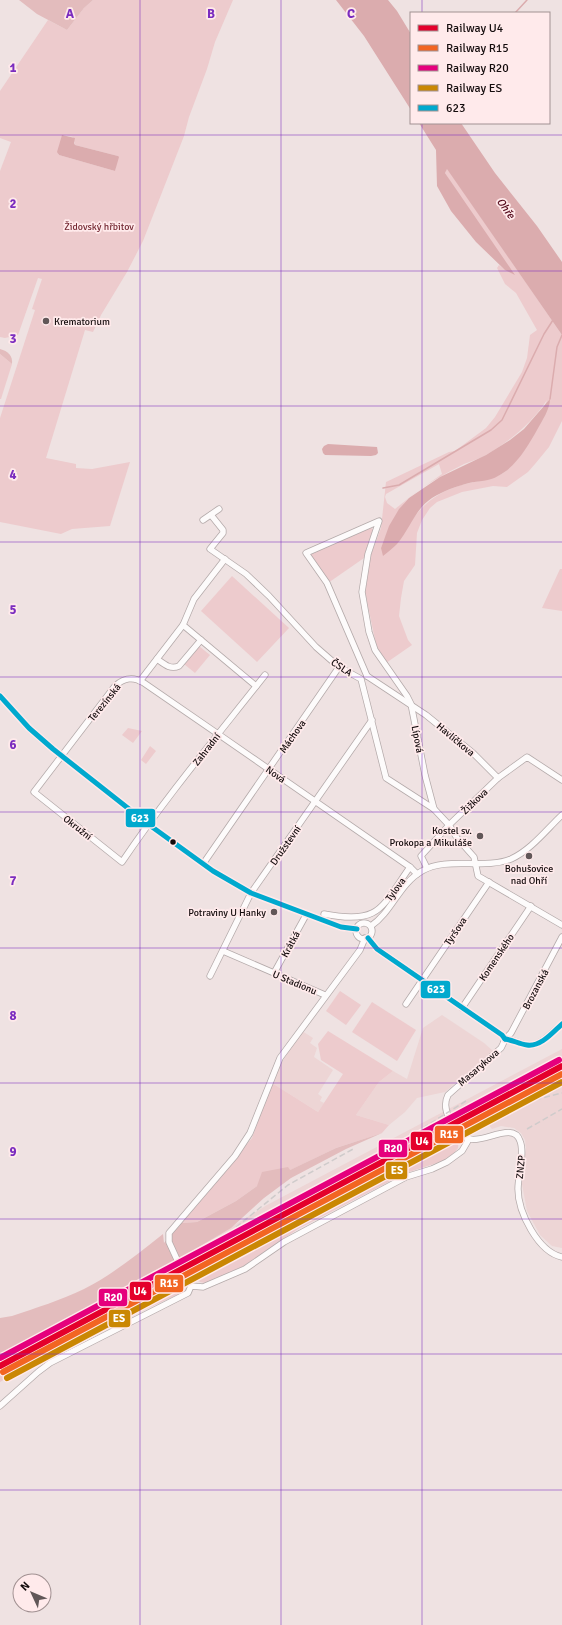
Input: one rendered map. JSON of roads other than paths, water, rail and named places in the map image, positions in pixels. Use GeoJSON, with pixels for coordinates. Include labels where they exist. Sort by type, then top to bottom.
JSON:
{"type":"FeatureCollection","features":[{"type":"Feature","properties":{"kind":"street"},"geometry":{"type":"LineString","coordinates":[[203,520],[219,509]]}},
{"type":"Feature","properties":{"kind":"street","name":"ČSLA"},"geometry":{"type":"LineString","coordinates":[[211,514],[223,530],[223,533],[210,549],[246,574],[269,596],[316,647],[339,668],[361,679],[386,778],[434,809]]}},
{"type":"Feature","properties":{"kind":"street"},"geometry":{"type":"LineString","coordinates":[[379,521],[368,554],[362,592],[369,632],[375,650],[411,704],[367,676],[326,583],[306,553],[379,521]]}},
{"type":"Feature","properties":{"kind":"street"},"geometry":{"type":"LineString","coordinates":[[140,681],[183,625],[194,599],[225,559]]}},
{"type":"Feature","properties":{"kind":"street"},"geometry":{"type":"LineString","coordinates":[[183,625],[256,686]]}},
{"type":"Feature","properties":{"kind":"street"},"geometry":{"type":"LineString","coordinates":[[157,659],[168,667],[176,668],[201,640]]}},
{"type":"Feature","properties":{"kind":"street","name":"Máchova"},"geometry":{"type":"LineString","coordinates":[[203,864],[339,668]]}},
{"type":"Feature","properties":{"kind":"street","name":"Zahradní"},"geometry":{"type":"LineString","coordinates":[[148,824],[265,675]]}},
{"type":"Feature","properties":{"kind":"street"},"geometry":{"type":"LineString","coordinates":[[361,679],[367,676]]}},
{"type":"Feature","properties":{"kind":"street","name":"Terezínská"},"geometry":{"type":"LineString","coordinates":[[62,756],[115,686],[123,680],[132,678],[140,681]]}},
{"type":"Feature","properties":{"kind":"street","name":"Nová"},"geometry":{"type":"LineString","coordinates":[[140,681],[410,867]]}},
{"type":"Feature","properties":{"kind":"street"},"geometry":{"type":"LineString","coordinates":[[0,696],[29,728],[53,749],[148,824],[203,864],[251,893],[341,928],[357,929],[362,924],[367,923],[371,926],[372,932],[366,938],[359,936],[357,929]]}},
{"type":"Feature","properties":{"kind":"street","name":"Havlíčkova"},"geometry":{"type":"LineString","coordinates":[[411,704],[473,753],[498,778]]}},
{"type":"Feature","properties":{"kind":"street","name":"Lípová"},"geometry":{"type":"LineString","coordinates":[[411,704],[424,776],[434,809],[449,825],[457,838],[474,856],[478,876],[489,882]]}},
{"type":"Feature","properties":{"kind":"street","name":"Družstevní"},"geometry":{"type":"LineString","coordinates":[[210,976],[251,893],[372,720]]}},
{"type":"Feature","properties":{"kind":"street","name":"Okružní"},"geometry":{"type":"LineString","coordinates":[[62,756],[34,792],[122,862],[148,824]]}},
{"type":"Feature","properties":{"kind":"street","name":"Žižkova"},"geometry":{"type":"LineString","coordinates":[[427,868],[420,856],[449,825],[498,778],[527,757],[562,780]]}},
{"type":"Feature","properties":{"kind":"street"},"geometry":{"type":"LineString","coordinates":[[417,874],[427,868],[440,865],[476,864],[503,861],[520,854],[562,815]]}},
{"type":"Feature","properties":{"kind":"street","name":"Tylova"},"geometry":{"type":"LineString","coordinates":[[324,914],[346,918],[358,918],[377,912],[410,867],[417,874],[405,885],[383,916],[371,926]]}},
{"type":"Feature","properties":{"kind":"street"},"geometry":{"type":"LineString","coordinates":[[489,882],[560,924]]}},
{"type":"Feature","properties":{"kind":"street","name":"Tyršova"},"geometry":{"type":"LineString","coordinates":[[422,981],[489,882]]}},
{"type":"Feature","properties":{"kind":"street","name":"Komenského"},"geometry":{"type":"LineString","coordinates":[[462,1008],[531,906]]}},
{"type":"Feature","properties":{"kind":"street","name":"Krátká"},"geometry":{"type":"LineString","coordinates":[[274,973],[306,915]]}},
{"type":"Feature","properties":{"kind":"street","name":"Brozanská"},"geometry":{"type":"LineString","coordinates":[[505,1039],[511,1033],[562,937]]}},
{"type":"Feature","properties":{"kind":"street","name":"Masarykova"},"geometry":{"type":"LineString","coordinates":[[366,938],[377,949],[501,1034],[505,1039],[501,1048],[450,1092],[446,1099],[446,1109],[450,1120],[460,1133],[469,1139]]}},
{"type":"Feature","properties":{"kind":"street","name":"U Stadionu"},"geometry":{"type":"LineString","coordinates":[[223,951],[325,995],[360,950],[366,938]]}},
{"type":"Feature","properties":{"kind":"street"},"geometry":{"type":"LineString","coordinates":[[406,1004],[422,981]]}},
{"type":"Feature","properties":{"kind":"street"},"geometry":{"type":"LineString","coordinates":[[191,1286],[171,1248],[168,1235],[174,1225],[235,1156],[250,1133],[270,1079],[280,1058],[325,995]]}},
{"type":"Feature","properties":{"kind":"street"},"geometry":{"type":"LineString","coordinates":[[505,1039],[526,1045],[533,1045],[541,1041],[562,1024]]}},
{"type":"Feature","properties":{"kind":"street","name":"ZNZP"},"geometry":{"type":"LineString","coordinates":[[469,1139],[478,1140],[508,1132],[519,1137],[521,1149],[518,1193],[522,1210],[530,1227],[544,1247],[553,1254],[562,1257]]}},
{"type":"Feature","properties":{"kind":"street"},"geometry":{"type":"LineString","coordinates":[[191,1286],[203,1287],[248,1268],[284,1242],[312,1227],[406,1177],[432,1169],[447,1162],[462,1151],[469,1139]]}},
{"type":"Feature","properties":{"kind":"street"},"geometry":{"type":"LineString","coordinates":[[0,1406],[50,1363],[188,1293],[191,1286]]}},
{"type":"Feature","properties":{"kind":"water"},"geometry":{"type":"Polygon","coordinates":[[[336,0],[388,0],[397,11],[410,32],[410,108],[364,36],[336,0]]]}},
{"type":"Feature","properties":{"kind":"water","name":"Ohře"},"geometry":{"type":"Polygon","coordinates":[[[420,124],[462,124],[495,173],[537,226],[562,262],[562,335],[447,169],[445,173],[515,275],[505,270],[476,242],[451,211],[437,186],[436,150],[420,124]]]}},
{"type":"Feature","properties":{"kind":"water"},"geometry":{"type":"Polygon","coordinates":[[[62,135],[75,138],[75,145],[118,156],[115,171],[59,155],[57,152],[62,135]]]}},
{"type":"Feature","properties":{"kind":"water"},"geometry":{"type":"Polygon","coordinates":[[[550,399],[550,403],[543,419],[516,462],[495,478],[469,483],[445,491],[432,498],[417,513],[397,544],[383,556],[381,548],[389,526],[399,509],[409,498],[440,477],[486,455],[510,440],[524,429],[550,399]]]}},
{"type":"Feature","properties":{"kind":"water"},"geometry":{"type":"Polygon","coordinates":[[[328,444],[377,447],[378,453],[371,456],[325,455],[322,449],[328,444]]]}},
{"type":"Feature","properties":{"kind":"waterway"},"geometry":{"type":"LineString","coordinates":[[516,12],[527,0]]}},
{"type":"Feature","properties":{"kind":"waterway"},"geometry":{"type":"LineString","coordinates":[[383,488],[399,485],[491,430],[502,420],[544,334],[553,320]]}},
{"type":"Feature","properties":{"kind":"waterway"},"geometry":{"type":"LineString","coordinates":[[550,399],[557,347],[562,335]]}},
{"type":"Feature","properties":{"kind":"railway"},"geometry":{"type":"LineString","coordinates":[[485,1119],[530,1101],[562,1093]]}},
{"type":"Feature","properties":{"kind":"railway"},"geometry":{"type":"LineString","coordinates":[[423,1128],[466,1101]]}},
{"type":"Feature","properties":{"kind":"railway"},"geometry":{"type":"LineString","coordinates":[[527,1129],[562,1109]]}},
{"type":"Feature","properties":{"kind":"railway"},"geometry":{"type":"LineString","coordinates":[[229,1233],[288,1185],[355,1148]]}},
{"type":"Feature","properties":{"kind":"railway"},"geometry":{"type":"LineString","coordinates":[[95,1308],[192,1256]]}},
{"type":"Feature","properties":{"kind":"rail line","name":"R20"},"geometry":{"type":"LineString","coordinates":[[0,1358],[559,1060]]}},
{"type":"Feature","properties":{"kind":"rail line","name":"U4"},"geometry":{"type":"LineString","coordinates":[[0,1366],[562,1066]]}},
{"type":"Feature","properties":{"kind":"rail line","name":"R15"},"geometry":{"type":"LineString","coordinates":[[3,1372],[562,1074]]}},
{"type":"Feature","properties":{"kind":"rail line","name":"ES"},"geometry":{"type":"LineString","coordinates":[[7,1378],[562,1082]]}},
{"type":"Feature","properties":{"kind":"place","name":"Krematorium"},"geometry":{"type":"Point","coordinates":[46,321]}},
{"type":"Feature","properties":{"kind":"place","name":"Kostel sv. Prokopa a Mikuláše"},"geometry":{"type":"Point","coordinates":[480,836]}},
{"type":"Feature","properties":{"kind":"place","name":"Bohušovice nad Ohří"},"geometry":{"type":"Point","coordinates":[529,856]}},
{"type":"Feature","properties":{"kind":"place","name":"Potraviny U Hanky"},"geometry":{"type":"Point","coordinates":[274,912]}},
{"type":"Feature","properties":{"kind":"park label","name":"Židovský hřbitov"},"geometry":{"type":"Point","coordinates":[99,226]}}]}
